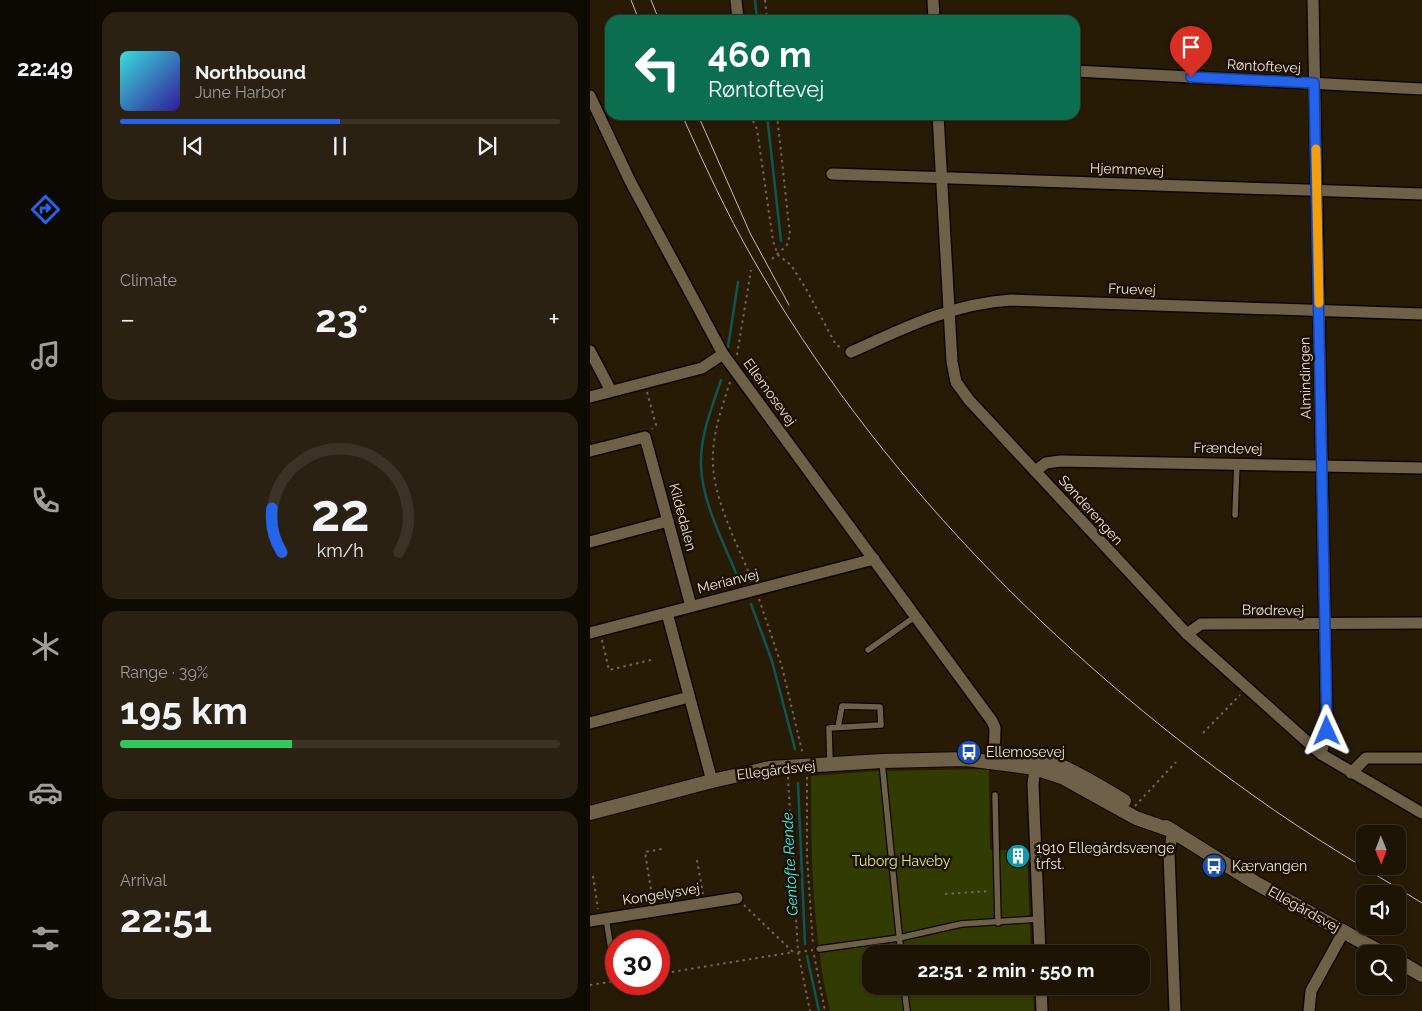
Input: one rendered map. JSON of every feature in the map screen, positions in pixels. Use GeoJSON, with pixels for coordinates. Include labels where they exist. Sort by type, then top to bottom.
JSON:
{"type":"FeatureCollection","features":[{"type":"Feature","properties":{"kind":"street"},"geometry":{"type":"LineString","coordinates":[[736,0],[738,15]]}},
{"type":"Feature","properties":{"kind":"street"},"geometry":{"type":"LineString","coordinates":[[933,0],[934,15]]}},
{"type":"Feature","properties":{"kind":"street","name":"Almindingen"},"geometry":{"type":"LineString","coordinates":[[1313,0],[1326,625],[1327,731],[1321,754]]}},
{"type":"Feature","properties":{"kind":"street","name":"Røntoftevej"},"geometry":{"type":"LineString","coordinates":[[1080,72],[1422,88]]}},
{"type":"Feature","properties":{"kind":"street","name":"Ellemosevej"},"geometry":{"type":"LineString","coordinates":[[590,96],[630,181],[723,354],[992,721],[995,728],[994,758]]}},
{"type":"Feature","properties":{"kind":"street","name":"Sønderengen"},"geometry":{"type":"LineString","coordinates":[[938,120],[948,311],[956,382],[969,400],[1187,634],[1321,754],[1422,813]]}},
{"type":"Feature","properties":{"kind":"street","name":"Hjemmevej"},"geometry":{"type":"LineString","coordinates":[[832,174],[1422,194]]}},
{"type":"Feature","properties":{"kind":"street","name":"Fruevej"},"geometry":{"type":"LineString","coordinates":[[851,352],[932,315],[985,302],[1011,300],[1422,314]]}},
{"type":"Feature","properties":{"kind":"street"},"geometry":{"type":"LineString","coordinates":[[590,351],[611,391]]}},
{"type":"Feature","properties":{"kind":"street"},"geometry":{"type":"LineString","coordinates":[[590,397],[702,368],[723,354]]}},
{"type":"Feature","properties":{"kind":"street"},"geometry":{"type":"LineString","coordinates":[[590,451],[645,436]]}},
{"type":"Feature","properties":{"kind":"street","name":"Kildedalen"},"geometry":{"type":"LineString","coordinates":[[645,436],[691,606]]}},
{"type":"Feature","properties":{"kind":"street","name":"Frændevej"},"geometry":{"type":"LineString","coordinates":[[1035,471],[1046,463],[1060,461],[1422,468]]}},
{"type":"Feature","properties":{"kind":"street"},"geometry":{"type":"LineString","coordinates":[[590,542],[668,521]]}},
{"type":"Feature","properties":{"kind":"street","name":"Merianvej"},"geometry":{"type":"LineString","coordinates":[[595,632],[874,559]]}},
{"type":"Feature","properties":{"kind":"street"},"geometry":{"type":"LineString","coordinates":[[667,613],[712,780]]}},
{"type":"Feature","properties":{"kind":"street","name":"Brødrevej"},"geometry":{"type":"LineString","coordinates":[[1187,634],[1201,624],[1326,625],[1422,623]]}},
{"type":"Feature","properties":{"kind":"street"},"geometry":{"type":"LineString","coordinates":[[590,723],[689,697]]}},
{"type":"Feature","properties":{"kind":"street","name":"Ellegårdsvej"},"geometry":{"type":"LineString","coordinates":[[590,813],[749,772],[788,767],[806,770],[830,764],[882,760],[994,758],[1019,754],[1042,759],[1074,771],[1254,882],[1368,945]]}},
{"type":"Feature","properties":{"kind":"street","name":"Ellegårdsvej"},"geometry":{"type":"LineString","coordinates":[[994,758],[1062,777],[1136,818],[1173,832]]}},
{"type":"Feature","properties":{"kind":"street"},"geometry":{"type":"LineString","coordinates":[[1352,772],[1366,758],[1422,758]]}},
{"type":"Feature","properties":{"kind":"street"},"geometry":{"type":"LineString","coordinates":[[1035,768],[1033,784],[1039,945]]}},
{"type":"Feature","properties":{"kind":"street"},"geometry":{"type":"LineString","coordinates":[[1173,832],[1169,853],[1175,1011]]}},
{"type":"Feature","properties":{"kind":"street","name":"Kongelysvej"},"geometry":{"type":"LineString","coordinates":[[598,919],[737,898]]}},
{"type":"Feature","properties":{"kind":"street"},"geometry":{"type":"LineString","coordinates":[[1309,1011],[1311,991],[1344,931]]}},
{"type":"Feature","properties":{"kind":"street"},"geometry":{"type":"LineString","coordinates":[[1406,966],[1422,975]]}},
{"type":"Feature","properties":{"kind":"street"},"geometry":{"type":"LineString","coordinates":[[1041,995],[1042,1011]]}},
{"type":"Feature","properties":{"kind":"lane"},"geometry":{"type":"LineString","coordinates":[[1235,515],[1237,463]]}},
{"type":"Feature","properties":{"kind":"lane"},"geometry":{"type":"LineString","coordinates":[[868,650],[916,616]]}},
{"type":"Feature","properties":{"kind":"lane"},"geometry":{"type":"LineString","coordinates":[[830,764],[829,728],[881,725],[880,707],[842,706],[838,727]]}},
{"type":"Feature","properties":{"kind":"lane"},"geometry":{"type":"LineString","coordinates":[[882,760],[900,945]]}},
{"type":"Feature","properties":{"kind":"lane"},"geometry":{"type":"LineString","coordinates":[[995,795],[998,923]]}},
{"type":"Feature","properties":{"kind":"lane"},"geometry":{"type":"LineString","coordinates":[[598,919],[605,939]]}},
{"type":"Feature","properties":{"kind":"lane"},"geometry":{"type":"LineString","coordinates":[[816,950],[899,938],[961,924],[1038,919]]}},
{"type":"Feature","properties":{"kind":"lane"},"geometry":{"type":"LineString","coordinates":[[905,995],[907,1011]]}},
{"type":"Feature","properties":{"kind":"path"},"geometry":{"type":"LineString","coordinates":[[765,0],[766,15]]}},
{"type":"Feature","properties":{"kind":"path"},"geometry":{"type":"LineString","coordinates":[[753,120],[758,129],[773,241],[778,255],[795,273],[836,345],[851,352]]}},
{"type":"Feature","properties":{"kind":"path"},"geometry":{"type":"LineString","coordinates":[[772,259],[788,245],[790,235],[778,120]]}},
{"type":"Feature","properties":{"kind":"path"},"geometry":{"type":"LineString","coordinates":[[750,270],[735,368],[716,435],[713,453],[714,474],[723,510],[756,590],[782,667],[806,770],[807,856],[816,950],[825,1011]]}},
{"type":"Feature","properties":{"kind":"path"},"geometry":{"type":"LineString","coordinates":[[644,383],[656,425],[645,436]]}},
{"type":"Feature","properties":{"kind":"path"},"geometry":{"type":"LineString","coordinates":[[595,632],[609,670],[651,660]]}},
{"type":"Feature","properties":{"kind":"path"},"geometry":{"type":"LineString","coordinates":[[1203,733],[1246,688]]}},
{"type":"Feature","properties":{"kind":"path"},"geometry":{"type":"LineString","coordinates":[[1133,807],[1176,762]]}},
{"type":"Feature","properties":{"kind":"path"},"geometry":{"type":"LineString","coordinates":[[788,767],[798,952],[810,1011]]}},
{"type":"Feature","properties":{"kind":"path"},"geometry":{"type":"LineString","coordinates":[[654,910],[645,852],[662,849]]}},
{"type":"Feature","properties":{"kind":"path"},"geometry":{"type":"LineString","coordinates":[[697,860],[704,903]]}},
{"type":"Feature","properties":{"kind":"path"},"geometry":{"type":"LineString","coordinates":[[593,876],[598,919]]}},
{"type":"Feature","properties":{"kind":"path"},"geometry":{"type":"LineString","coordinates":[[945,894],[997,891]]}},
{"type":"Feature","properties":{"kind":"path"},"geometry":{"type":"LineString","coordinates":[[737,898],[794,952]]}},
{"type":"Feature","properties":{"kind":"path"},"geometry":{"type":"LineString","coordinates":[[670,972],[816,950]]}},
{"type":"Feature","properties":{"kind":"path"},"geometry":{"type":"LineString","coordinates":[[590,985],[605,983]]}},
{"type":"Feature","properties":{"kind":"green space","name":"Tuborg Haveby"},"geometry":{"type":"Polygon","coordinates":[[[989,769],[990,850],[1027,850],[1031,945],[862,945],[862,995],[1033,995],[1034,1011],[830,1011],[819,953],[816,924],[812,865],[811,776],[877,771],[989,769]]]}},
{"type":"Feature","properties":{"kind":"waterway","name":"Gentofte Rende"},"geometry":{"type":"LineString","coordinates":[[755,0],[756,15]]}},
{"type":"Feature","properties":{"kind":"waterway","name":"Gentofte Rende"},"geometry":{"type":"LineString","coordinates":[[768,120],[781,241]]}},
{"type":"Feature","properties":{"kind":"waterway","name":"Gentofte Rende"},"geometry":{"type":"LineString","coordinates":[[728,347],[738,282]]}},
{"type":"Feature","properties":{"kind":"waterway","name":"Gentofte Rende"},"geometry":{"type":"LineString","coordinates":[[721,380],[710,411],[702,443],[702,479],[709,508],[738,578]]}},
{"type":"Feature","properties":{"kind":"waterway","name":"Gentofte Rende"},"geometry":{"type":"LineString","coordinates":[[751,604],[772,661],[795,749]]}},
{"type":"Feature","properties":{"kind":"waterway","name":"Gentofte Rende"},"geometry":{"type":"LineString","coordinates":[[798,783],[805,944]]}},
{"type":"Feature","properties":{"kind":"waterway","name":"Gentofte Rende"},"geometry":{"type":"LineString","coordinates":[[807,956],[819,1011]]}},
{"type":"Feature","properties":{"kind":"tram line"},"geometry":{"type":"LineString","coordinates":[[631,0],[637,15]]}},
{"type":"Feature","properties":{"kind":"tram line"},"geometry":{"type":"LineString","coordinates":[[651,0],[657,15]]}},
{"type":"Feature","properties":{"kind":"tram line"},"geometry":{"type":"LineString","coordinates":[[684,120],[743,241],[801,337],[855,413],[912,485],[974,554],[1040,620],[1108,682],[1180,741],[1295,824],[1422,903]]}},
{"type":"Feature","properties":{"kind":"tram line"},"geometry":{"type":"LineString","coordinates":[[700,120],[750,233],[789,305]]}},
{"type":"Feature","properties":{"kind":"slow traffic"},"geometry":{"type":"LineString","coordinates":[[1316,149],[1319,303]]}},
{"type":"Feature","properties":{"kind":"place","name":"Ellemosevej"},"geometry":{"type":"Point","coordinates":[969,752]}},
{"type":"Feature","properties":{"kind":"place","name":"1910 Ellegårdsvænge trfst."},"geometry":{"type":"Point","coordinates":[1018,856]}},
{"type":"Feature","properties":{"kind":"place","name":"Kærvangen"},"geometry":{"type":"Point","coordinates":[1214,866]}},
{"type":"Feature","properties":{"kind":"route"},"geometry":{"type":"LineString","coordinates":[[1191,77],[1314,83],[1327,731]]}}]}
